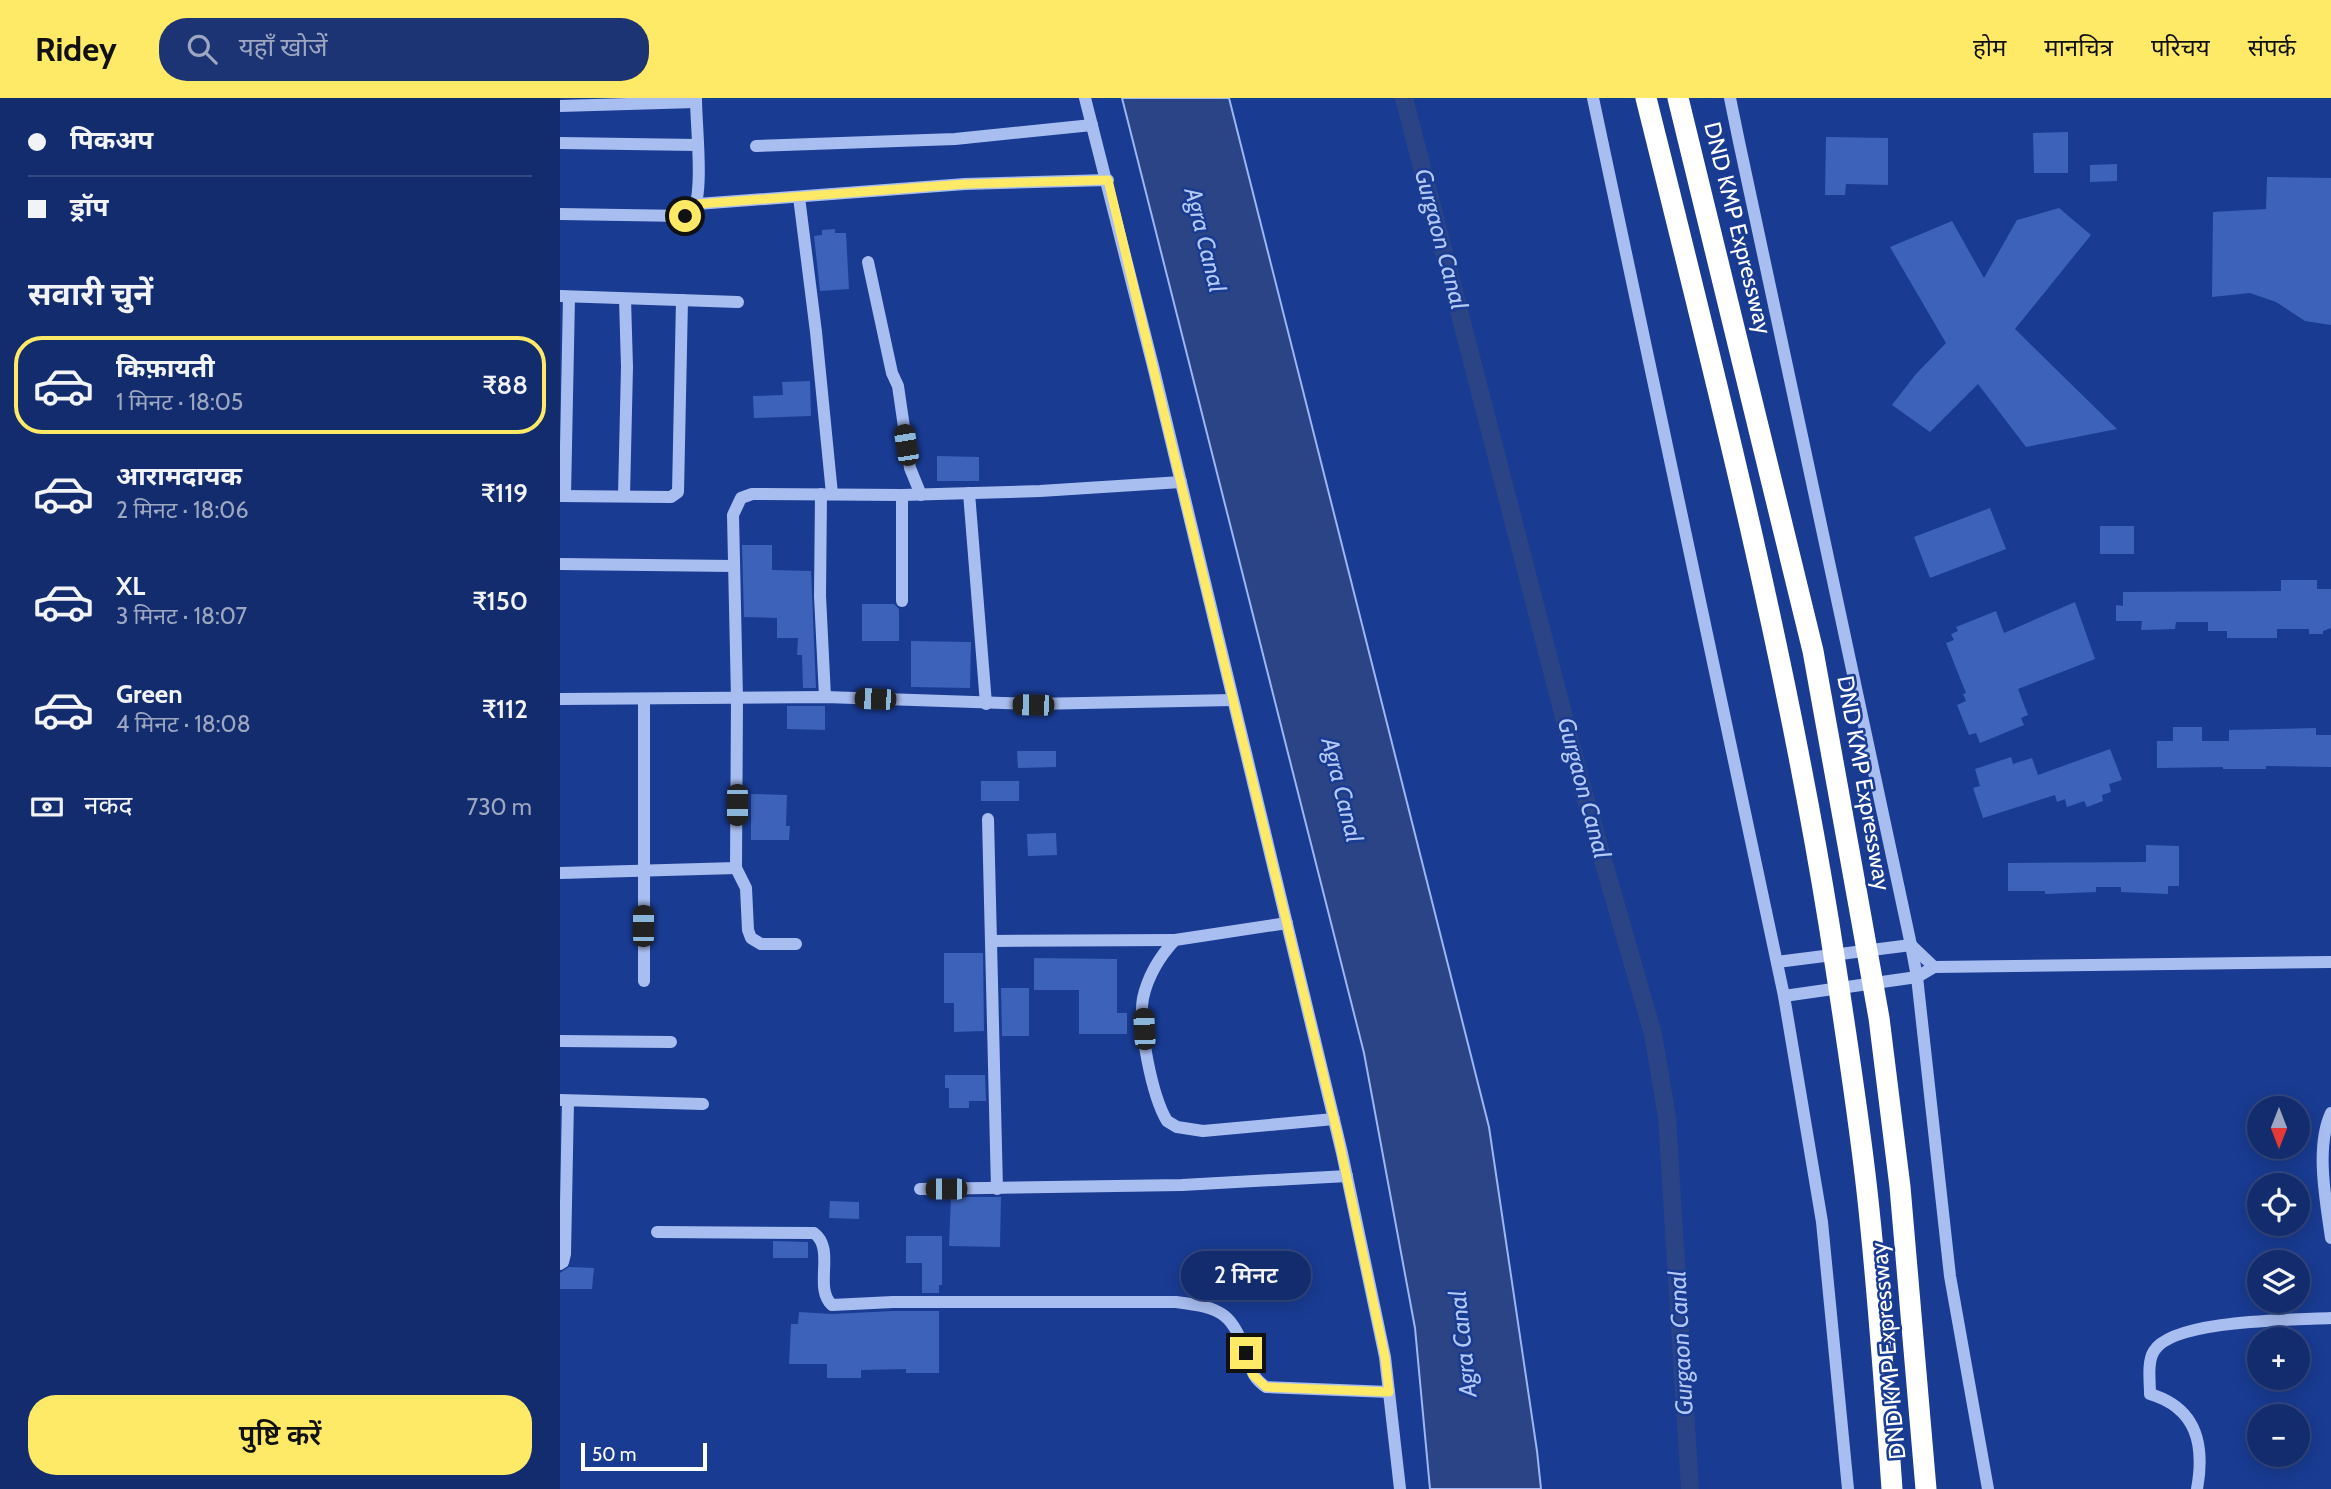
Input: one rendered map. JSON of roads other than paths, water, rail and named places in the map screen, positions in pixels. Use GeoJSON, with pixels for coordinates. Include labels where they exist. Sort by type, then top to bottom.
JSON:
{"type":"FeatureCollection","features":[{"type":"Feature","properties":{"kind":"highway","name":"DND KMP Expressway"},"geometry":{"type":"LineString","coordinates":[[1646,98],[1713,368],[1779,657],[1829,921],[1867,1189],[1892,1489]]}},
{"type":"Feature","properties":{"kind":"highway","name":"DND KMP Expressway"},"geometry":{"type":"LineString","coordinates":[[1678,98],[1813,650],[1861,917],[1879,1018],[1900,1186],[1926,1489]]}},
{"type":"Feature","properties":{"kind":"street"},"geometry":{"type":"LineString","coordinates":[[1085,98],[1108,180],[1347,1176],[1385,1357],[1399,1489]]}},
{"type":"Feature","properties":{"kind":"street"},"geometry":{"type":"LineString","coordinates":[[1593,98],[1784,996],[1822,1222],[1848,1489]]}},
{"type":"Feature","properties":{"kind":"street"},"geometry":{"type":"LineString","coordinates":[[1730,98],[1917,977],[1950,1276],[1988,1489]]}},
{"type":"Feature","properties":{"kind":"street"},"geometry":{"type":"LineString","coordinates":[[560,106],[696,100],[697,145],[697,204],[693,213],[685,216],[560,214]]}},
{"type":"Feature","properties":{"kind":"street"},"geometry":{"type":"LineString","coordinates":[[756,146],[955,139],[1092,125]]}},
{"type":"Feature","properties":{"kind":"street"},"geometry":{"type":"LineString","coordinates":[[560,143],[697,145]]}},
{"type":"Feature","properties":{"kind":"street"},"geometry":{"type":"LineString","coordinates":[[697,204],[965,184],[1108,180]]}},
{"type":"Feature","properties":{"kind":"street"},"geometry":{"type":"LineString","coordinates":[[799,197],[816,332],[826,494],[820,596],[825,697]]}},
{"type":"Feature","properties":{"kind":"street"},"geometry":{"type":"LineString","coordinates":[[868,262],[889,362],[898,386],[910,468],[921,495]]}},
{"type":"Feature","properties":{"kind":"street"},"geometry":{"type":"LineString","coordinates":[[682,300],[678,492],[671,497],[562,496],[565,296],[625,299],[682,300],[738,302]]}},
{"type":"Feature","properties":{"kind":"street"},"geometry":{"type":"LineString","coordinates":[[624,496],[627,366],[625,299]]}},
{"type":"Feature","properties":{"kind":"street"},"geometry":{"type":"LineString","coordinates":[[796,944],[761,944],[751,938],[748,930],[746,888],[736,868],[737,699],[733,515],[741,498],[752,494],[921,495],[1181,482]]}},
{"type":"Feature","properties":{"kind":"street"},"geometry":{"type":"LineString","coordinates":[[969,493],[986,704]]}},
{"type":"Feature","properties":{"kind":"street"},"geometry":{"type":"LineString","coordinates":[[902,495],[902,601]]}},
{"type":"Feature","properties":{"kind":"street"},"geometry":{"type":"LineString","coordinates":[[560,564],[733,566]]}},
{"type":"Feature","properties":{"kind":"street"},"geometry":{"type":"LineString","coordinates":[[560,699],[825,697],[986,704],[1233,700]]}},
{"type":"Feature","properties":{"kind":"street"},"geometry":{"type":"LineString","coordinates":[[644,699],[644,981]]}},
{"type":"Feature","properties":{"kind":"street"},"geometry":{"type":"LineString","coordinates":[[988,819],[997,1189]]}},
{"type":"Feature","properties":{"kind":"street"},"geometry":{"type":"LineString","coordinates":[[560,873],[736,868]]}},
{"type":"Feature","properties":{"kind":"street"},"geometry":{"type":"LineString","coordinates":[[991,941],[1175,940],[1287,923]]}},
{"type":"Feature","properties":{"kind":"street"},"geometry":{"type":"LineString","coordinates":[[1175,940],[1162,954],[1143,998],[1145,1047],[1156,1093],[1167,1121],[1190,1130],[1203,1131],[1334,1119]]}},
{"type":"Feature","properties":{"kind":"street"},"geometry":{"type":"LineString","coordinates":[[1777,962],[1911,945]]}},
{"type":"Feature","properties":{"kind":"street"},"geometry":{"type":"LineString","coordinates":[[1911,945],[1934,967]]}},
{"type":"Feature","properties":{"kind":"street"},"geometry":{"type":"LineString","coordinates":[[1784,996],[1917,977],[1934,967],[2331,962]]}},
{"type":"Feature","properties":{"kind":"street"},"geometry":{"type":"LineString","coordinates":[[560,1041],[671,1042]]}},
{"type":"Feature","properties":{"kind":"street"},"geometry":{"type":"LineString","coordinates":[[560,1264],[565,1254],[564,1100],[703,1104]]}},
{"type":"Feature","properties":{"kind":"street"},"geometry":{"type":"LineString","coordinates":[[2331,1113],[2323,1141],[2323,1166],[2331,1238]]}},
{"type":"Feature","properties":{"kind":"street"},"geometry":{"type":"LineString","coordinates":[[920,1189],[1182,1185],[1347,1176]]}},
{"type":"Feature","properties":{"kind":"street"},"geometry":{"type":"LineString","coordinates":[[657,1232],[814,1233],[820,1238],[824,1253],[825,1290],[828,1302],[832,1305],[892,1302],[1149,1302],[1203,1306],[1230,1319],[1238,1330],[1253,1375],[1266,1387],[1389,1392]]}},
{"type":"Feature","properties":{"kind":"street"},"geometry":{"type":"LineString","coordinates":[[2197,1489],[2200,1445],[2187,1417],[2162,1398],[2150,1394],[2152,1353],[2160,1344],[2176,1336],[2214,1324],[2331,1318]]}},
{"type":"Feature","properties":{"kind":"water","name":"Agra Canal"},"geometry":{"type":"Polygon","coordinates":[[[1122,98],[1229,98],[1489,1127],[1541,1489],[1430,1489],[1415,1328],[1364,1053],[1122,98]]]}},
{"type":"Feature","properties":{"kind":"waterway","name":"Gurgaon Canal"},"geometry":{"type":"LineString","coordinates":[[1404,98],[1581,783],[1653,1034],[1667,1117],[1690,1489]]}}]}
